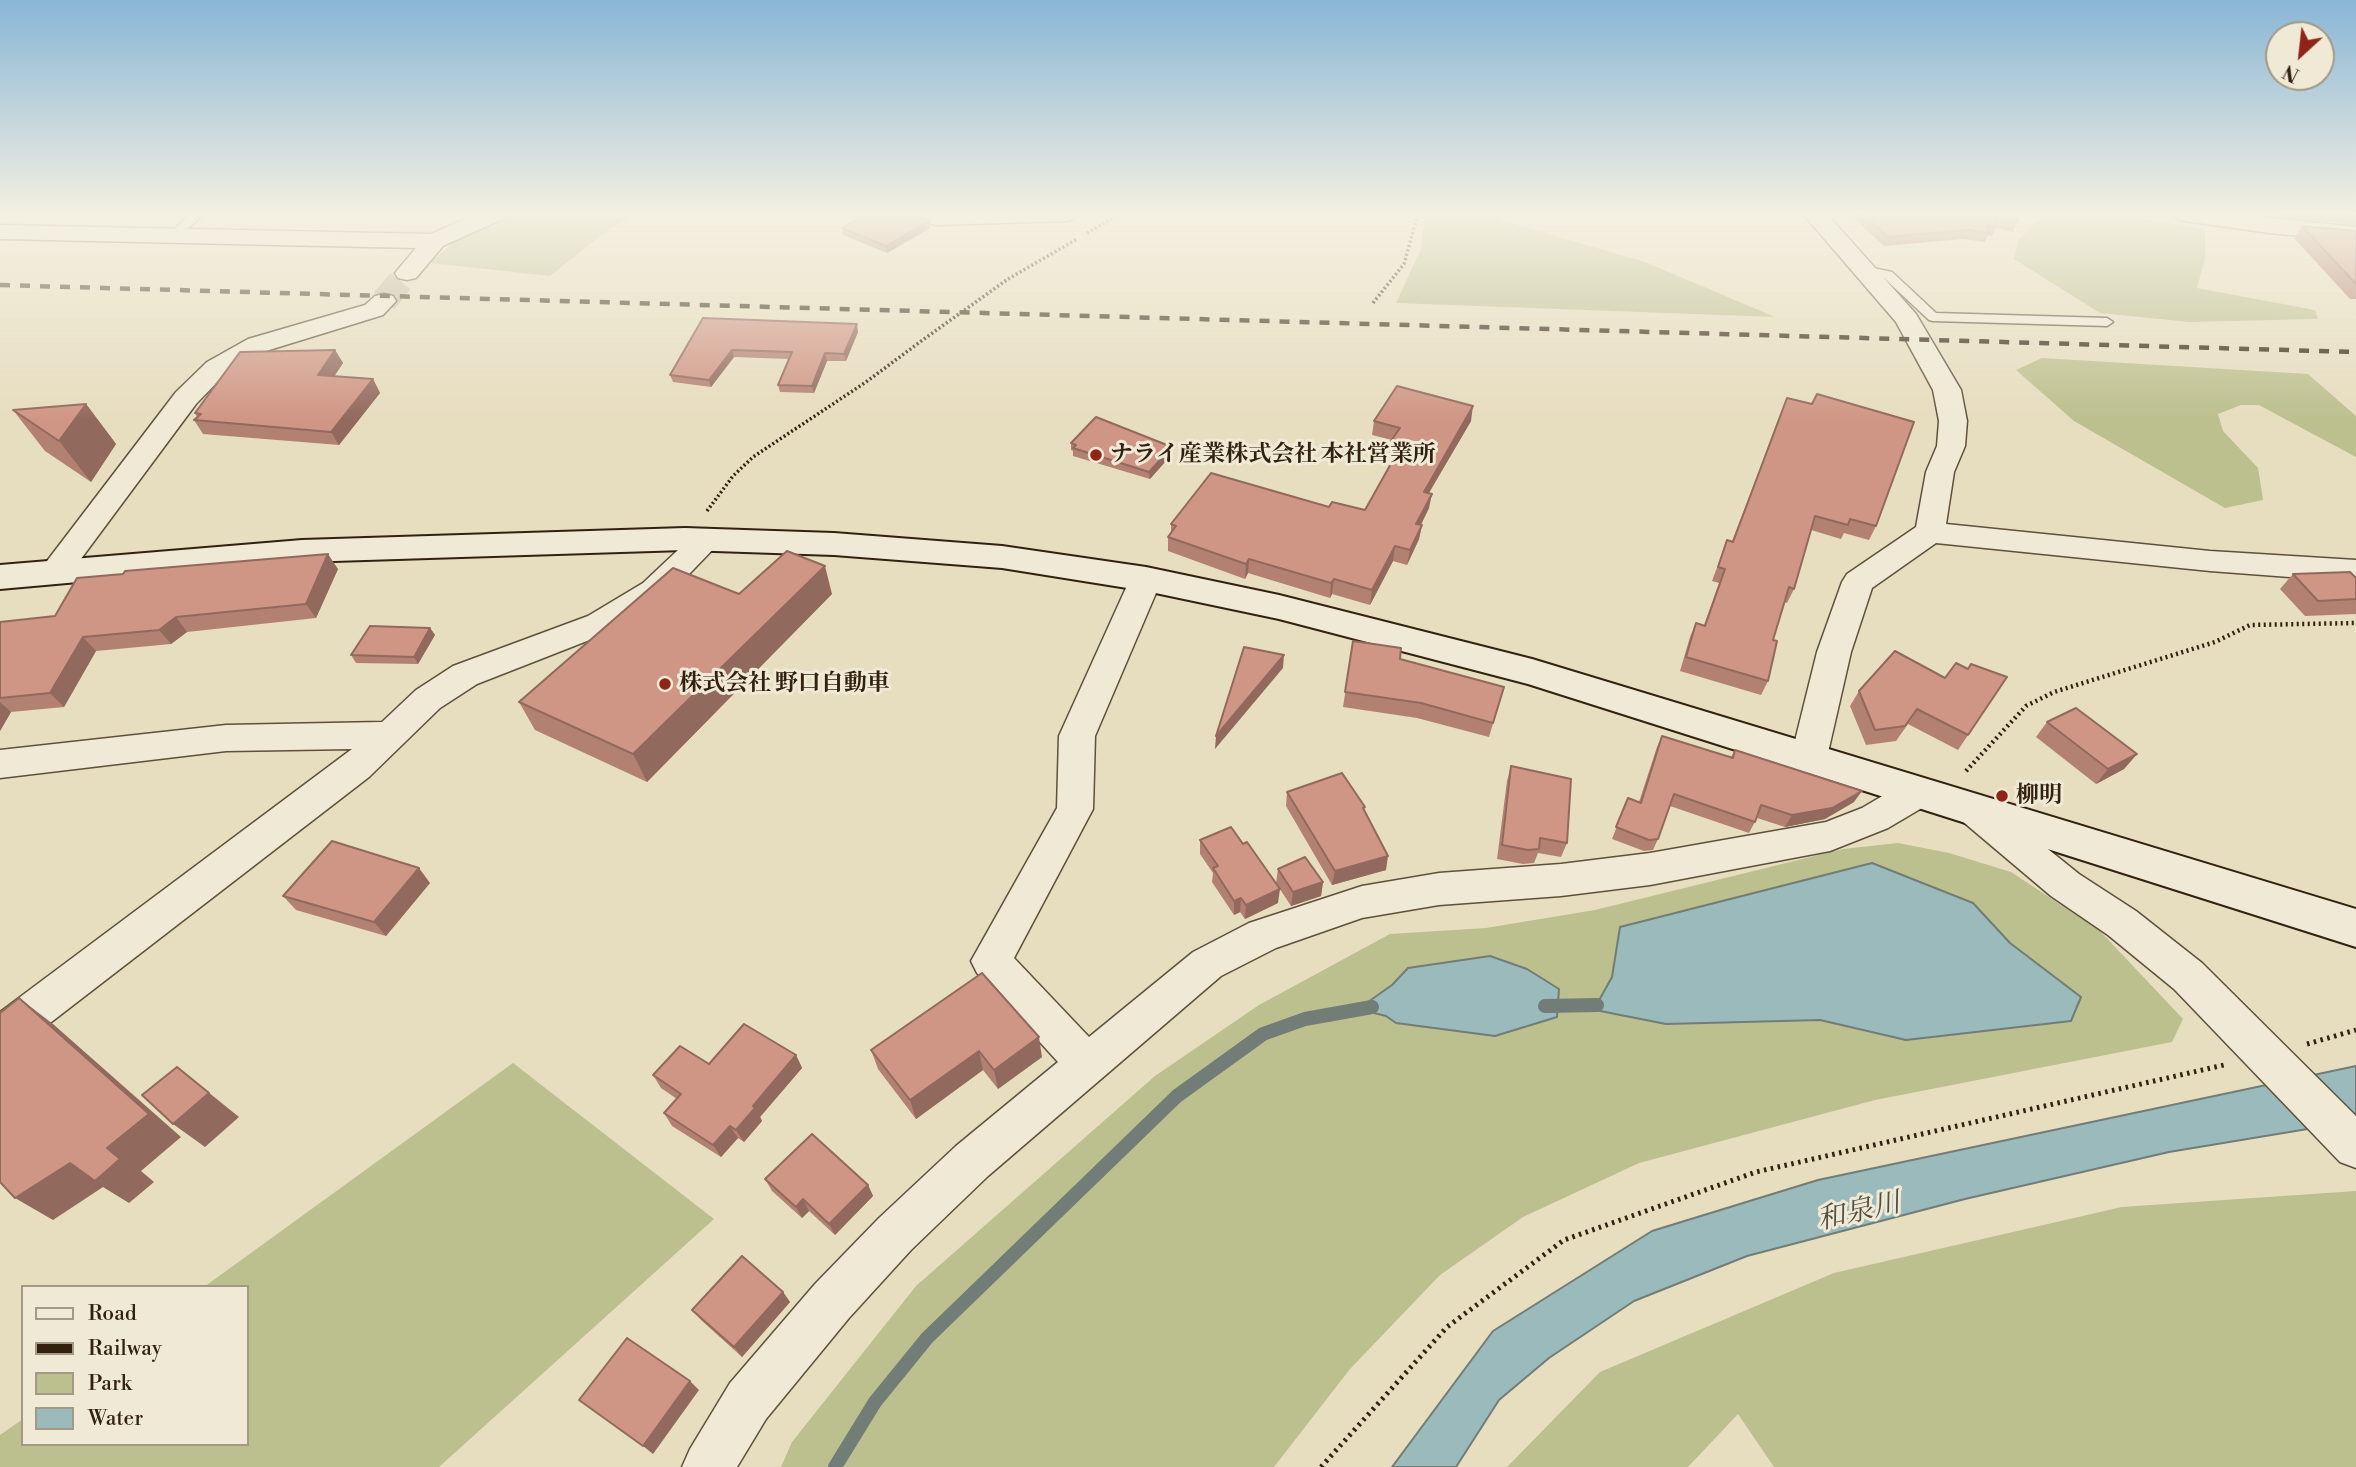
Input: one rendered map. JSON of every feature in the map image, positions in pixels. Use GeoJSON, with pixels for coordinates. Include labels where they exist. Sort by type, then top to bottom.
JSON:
{"type":"FeatureCollection","features":[{"type":"Feature","properties":{"kind":"street"},"geometry":{"type":"LineString","coordinates":[[1875,282],[1907,319],[1947,390],[1953,421],[1951,446],[1940,472],[1930,532]]}},
{"type":"Feature","properties":{"kind":"street"},"geometry":{"type":"LineString","coordinates":[[55,572],[186,398],[216,368],[257,345],[374,310],[384,301]]}},
{"type":"Feature","properties":{"kind":"street"},"geometry":{"type":"LineString","coordinates":[[1809,757],[1834,652],[1858,582],[1930,532],[2210,562],[2356,571]]}},
{"type":"Feature","properties":{"kind":"street"},"geometry":{"type":"LineString","coordinates":[[0,1037],[356,768],[428,699],[465,675],[599,624],[654,591],[696,540]]}},
{"type":"Feature","properties":{"kind":"street"},"geometry":{"type":"LineString","coordinates":[[0,578],[302,551],[696,540],[834,544],[1002,557],[1146,579],[1279,607],[1532,672],[2356,928]]}},
{"type":"Feature","properties":{"kind":"street"},"geometry":{"type":"LineString","coordinates":[[1088,1065],[991,961],[1075,809],[1077,736],[1146,579]]}},
{"type":"Feature","properties":{"kind":"street"},"geometry":{"type":"LineString","coordinates":[[0,764],[226,738],[389,735]]}},
{"type":"Feature","properties":{"kind":"street"},"geometry":{"type":"LineString","coordinates":[[708,1467],[748,1401],[832,1301],[895,1234],[972,1161],[1207,964],[1264,935],[1350,906],[1440,889],[1561,880],[1650,869],[1830,836],[1874,818],[1944,801],[2122,923],[2188,976],[2356,1147]]}},
{"type":"Feature","properties":{"kind":"lane"},"geometry":{"type":"LineString","coordinates":[[1896,282],[1933,317],[2107,322]]}},
{"type":"Feature","properties":{"kind":"path"},"geometry":{"type":"LineString","coordinates":[[696,540],[733,476],[753,457],[866,382],[1003,282]]}},
{"type":"Feature","properties":{"kind":"path"},"geometry":{"type":"LineString","coordinates":[[1373,303],[1389,282]]}},
{"type":"Feature","properties":{"kind":"path"},"geometry":{"type":"LineString","coordinates":[[1944,801],[2026,706],[2054,692],[2215,642],[2250,625],[2356,623]]}},
{"type":"Feature","properties":{"kind":"path"},"geometry":{"type":"LineString","coordinates":[[1321,1467],[1447,1327],[1564,1240],[1756,1172],[2267,1056]]}},
{"type":"Feature","properties":{"kind":"green space"},"geometry":{"type":"Polygon","coordinates":[[[1406,282],[1693,282],[1775,317],[1396,303],[1406,282]]]}},
{"type":"Feature","properties":{"kind":"green space"},"geometry":{"type":"Polygon","coordinates":[[[2051,282],[2198,282],[2197,288],[2315,310],[2318,319],[2189,322],[2100,313],[2051,282]]]}},
{"type":"Feature","properties":{"kind":"green space"},"geometry":{"type":"Polygon","coordinates":[[[2042,358],[2308,374],[2356,416],[2356,457],[2259,405],[2241,405],[2218,414],[2223,431],[2258,468],[2263,500],[2225,508],[2074,421],[2016,370],[2042,358]]]}},
{"type":"Feature","properties":{"kind":"green space"},"geometry":{"type":"Polygon","coordinates":[[[1898,843],[1949,853],[2011,872],[2099,930],[2183,1019],[2172,1042],[1875,1100],[1639,1163],[1523,1217],[1440,1275],[1350,1369],[1274,1467],[781,1467],[792,1442],[916,1286],[1155,1076],[1259,1005],[1390,934],[1486,928],[1595,910],[1843,849],[1898,843]]]}},
{"type":"Feature","properties":{"kind":"green space"},"geometry":{"type":"Polygon","coordinates":[[[513,1063],[714,1219],[439,1467],[0,1467],[0,1435],[21,1420],[21,1446],[248,1446],[248,1285],[207,1285],[513,1063]]]}},
{"type":"Feature","properties":{"kind":"green space"},"geometry":{"type":"Polygon","coordinates":[[[2356,1191],[2356,1467],[1774,1467],[1738,1414],[1688,1467],[1507,1467],[1600,1372],[1834,1273],[2122,1207],[2356,1191]]]}},
{"type":"Feature","properties":{"kind":"water"},"geometry":{"type":"Polygon","coordinates":[[[1872,863],[1973,903],[2010,943],[2081,997],[2071,1021],[1906,1040],[1820,1020],[1666,1024],[1580,1007],[1597,1004],[1612,977],[1620,927],[1872,863]]]}},
{"type":"Feature","properties":{"kind":"water"},"geometry":{"type":"Polygon","coordinates":[[[1490,956],[1527,969],[1559,989],[1557,1017],[1495,1036],[1396,1023],[1386,1016],[1358,1009],[1392,985],[1408,968],[1490,956]]]}},
{"type":"Feature","properties":{"kind":"water","name":"和泉川"},"geometry":{"type":"Polygon","coordinates":[[[2356,1066],[2356,1121],[2169,1152],[1965,1199],[1747,1256],[1634,1301],[1549,1358],[1499,1400],[1456,1467],[1392,1467],[1493,1331],[1652,1231],[1818,1180],[2356,1066]]]}},
{"type":"Feature","properties":{"kind":"building"},"geometry":{"type":"Polygon","coordinates":[[[703,318],[857,324],[844,354],[825,353],[812,386],[778,385],[792,352],[732,350],[709,380],[670,375],[703,318]]]}},
{"type":"Feature","properties":{"kind":"building"},"geometry":{"type":"Polygon","coordinates":[[[335,350],[318,375],[373,379],[331,432],[194,420],[201,414],[195,413],[240,352],[335,350]]]}},
{"type":"Feature","properties":{"kind":"building"},"geometry":{"type":"Polygon","coordinates":[[[1397,386],[1473,406],[1424,492],[1432,494],[1416,524],[1422,525],[1410,550],[1395,546],[1372,590],[1334,579],[1331,583],[1249,559],[1246,564],[1168,537],[1176,526],[1171,524],[1211,473],[1329,507],[1332,502],[1365,510],[1402,444],[1391,441],[1400,428],[1374,421],[1397,386]]]}},
{"type":"Feature","properties":{"kind":"building"},"geometry":{"type":"Polygon","coordinates":[[[1817,394],[1914,422],[1876,526],[1850,519],[1848,525],[1815,516],[1794,589],[1789,587],[1773,640],[1777,641],[1768,681],[1686,657],[1696,623],[1705,626],[1725,569],[1718,567],[1727,540],[1733,542],[1787,398],[1812,404],[1817,394]]]}},
{"type":"Feature","properties":{"kind":"building"},"geometry":{"type":"Polygon","coordinates":[[[86,404],[59,441],[13,410],[86,404]]]}},
{"type":"Feature","properties":{"kind":"building"},"geometry":{"type":"Polygon","coordinates":[[[1096,417],[1172,447],[1149,472],[1073,448],[1076,445],[1071,443],[1096,417]]]}},
{"type":"Feature","properties":{"kind":"building"},"geometry":{"type":"Polygon","coordinates":[[[787,551],[825,566],[633,754],[519,702],[673,568],[739,594],[787,551]]]}},
{"type":"Feature","properties":{"kind":"building"},"geometry":{"type":"Polygon","coordinates":[[[328,554],[306,604],[176,617],[159,630],[83,637],[50,693],[0,698],[0,622],[55,616],[77,578],[123,574],[125,571],[328,554]]]}},
{"type":"Feature","properties":{"kind":"building"},"geometry":{"type":"Polygon","coordinates":[[[2350,572],[2356,578],[2356,599],[2318,601],[2293,574],[2350,572]]]}},
{"type":"Feature","properties":{"kind":"building"},"geometry":{"type":"Polygon","coordinates":[[[370,626],[430,628],[414,657],[351,655],[370,626]]]}},
{"type":"Feature","properties":{"kind":"building"},"geometry":{"type":"Polygon","coordinates":[[[1353,641],[1401,648],[1400,659],[1504,687],[1493,723],[1421,703],[1345,692],[1353,641]]]}},
{"type":"Feature","properties":{"kind":"building"},"geometry":{"type":"Polygon","coordinates":[[[1244,647],[1284,655],[1216,736],[1244,647]]]}},
{"type":"Feature","properties":{"kind":"building"},"geometry":{"type":"Polygon","coordinates":[[[1895,651],[1945,678],[1956,663],[1968,669],[1971,664],[2007,677],[1968,735],[1917,709],[1905,726],[1875,730],[1859,691],[1895,651]]]}},
{"type":"Feature","properties":{"kind":"building"},"geometry":{"type":"Polygon","coordinates":[[[2076,708],[2137,754],[2108,769],[2047,722],[2076,708]]]}},
{"type":"Feature","properties":{"kind":"building"},"geometry":{"type":"Polygon","coordinates":[[[1662,736],[1733,758],[1735,750],[1862,791],[1832,808],[1792,815],[1761,805],[1755,822],[1674,794],[1658,839],[1649,840],[1616,827],[1628,798],[1641,803],[1662,736]]]}},
{"type":"Feature","properties":{"kind":"building"},"geometry":{"type":"Polygon","coordinates":[[[1511,766],[1571,779],[1567,843],[1540,838],[1539,849],[1528,850],[1502,845],[1511,766]]]}},
{"type":"Feature","properties":{"kind":"building"},"geometry":{"type":"Polygon","coordinates":[[[1342,773],[1365,807],[1363,808],[1388,856],[1335,871],[1287,792],[1342,773]]]}},
{"type":"Feature","properties":{"kind":"building"},"geometry":{"type":"Polygon","coordinates":[[[1231,827],[1243,844],[1247,842],[1280,889],[1246,905],[1241,898],[1234,901],[1213,868],[1218,866],[1200,840],[1231,827]]]}},
{"type":"Feature","properties":{"kind":"building"},"geometry":{"type":"Polygon","coordinates":[[[332,841],[419,868],[374,922],[283,896],[332,841]]]}},
{"type":"Feature","properties":{"kind":"building"},"geometry":{"type":"Polygon","coordinates":[[[1305,857],[1323,882],[1293,892],[1278,869],[1305,857]]]}},
{"type":"Feature","properties":{"kind":"building"},"geometry":{"type":"Polygon","coordinates":[[[982,973],[1039,1037],[994,1070],[979,1051],[910,1100],[871,1050],[982,973]]]}},
{"type":"Feature","properties":{"kind":"building"},"geometry":{"type":"Polygon","coordinates":[[[19,998],[149,1114],[107,1148],[120,1159],[95,1181],[70,1163],[15,1198],[0,1182],[0,1013],[19,998]]]}},
{"type":"Feature","properties":{"kind":"building"},"geometry":{"type":"Polygon","coordinates":[[[744,1024],[796,1055],[736,1130],[730,1126],[713,1145],[664,1113],[681,1094],[653,1075],[680,1046],[709,1064],[744,1024]]]}},
{"type":"Feature","properties":{"kind":"building"},"geometry":{"type":"Polygon","coordinates":[[[177,1067],[209,1093],[173,1124],[142,1095],[177,1067]]]}},
{"type":"Feature","properties":{"kind":"building"},"geometry":{"type":"Polygon","coordinates":[[[812,1134],[868,1185],[829,1224],[803,1199],[796,1207],[765,1179],[812,1134]]]}},
{"type":"Feature","properties":{"kind":"building"},"geometry":{"type":"Polygon","coordinates":[[[742,1256],[783,1292],[734,1347],[692,1310],[742,1256]]]}},
{"type":"Feature","properties":{"kind":"building"},"geometry":{"type":"Polygon","coordinates":[[[627,1338],[690,1381],[643,1446],[579,1400],[627,1338]]]}},
{"type":"Feature","properties":{"kind":"waterway"},"geometry":{"type":"LineString","coordinates":[[1545,1006],[1597,1005]]}},
{"type":"Feature","properties":{"kind":"waterway"},"geometry":{"type":"LineString","coordinates":[[835,1467],[875,1402],[927,1338],[1177,1096],[1263,1034],[1305,1019],[1372,1007]]}},
{"type":"Feature","properties":{"kind":"tunnel"},"geometry":{"type":"LineString","coordinates":[[384,301],[399,282]]}},
{"type":"Feature","properties":{"kind":"railway"},"geometry":{"type":"LineString","coordinates":[[0,285],[2356,352]]}},
{"type":"Feature","properties":{"kind":"place","name":"ナライ産業株式会社 本社営業所"},"geometry":{"type":"Point","coordinates":[1096,455]}},
{"type":"Feature","properties":{"kind":"place","name":"株式会社 野口自動車"},"geometry":{"type":"Point","coordinates":[665,684]}},
{"type":"Feature","properties":{"kind":"place","name":"柳明"},"geometry":{"type":"Point","coordinates":[2002,796]}}]}
